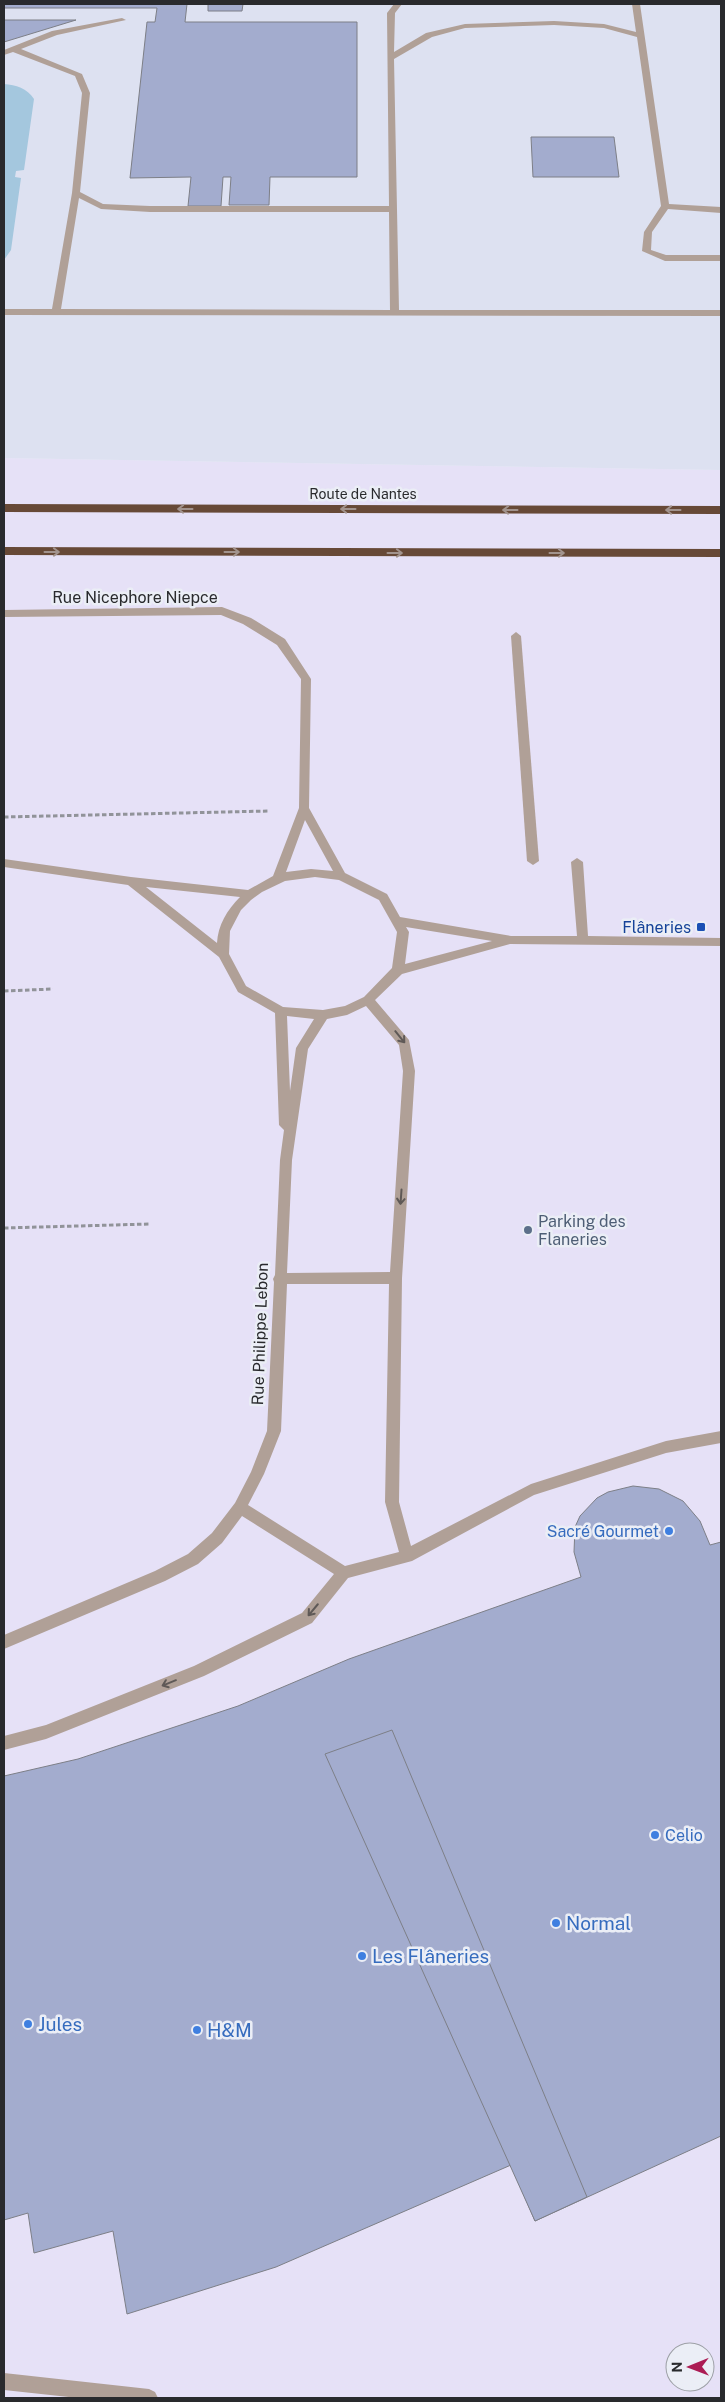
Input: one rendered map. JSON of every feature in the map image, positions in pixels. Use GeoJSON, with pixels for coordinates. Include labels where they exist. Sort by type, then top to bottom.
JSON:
{"type":"FeatureCollection","features":[{"type":"Feature","properties":{"kind":"highway","name":"Route de Nantes"},"geometry":{"type":"LineString","coordinates":[[4,508],[721,510]]}},
{"type":"Feature","properties":{"kind":"highway"},"geometry":{"type":"LineString","coordinates":[[4,551],[721,553]]}},
{"type":"Feature","properties":{"kind":"street"},"geometry":{"type":"LineString","coordinates":[[395,313],[390,58],[391,13],[398,4]]}},
{"type":"Feature","properties":{"kind":"street"},"geometry":{"type":"LineString","coordinates":[[636,4],[665,206],[648,232],[646,250],[665,258],[721,258]]}},
{"type":"Feature","properties":{"kind":"street"},"geometry":{"type":"LineString","coordinates":[[4,53],[55,33],[122,20]]}},
{"type":"Feature","properties":{"kind":"street"},"geometry":{"type":"LineString","coordinates":[[390,58],[429,35],[464,26],[554,23],[604,26],[640,35]]}},
{"type":"Feature","properties":{"kind":"street"},"geometry":{"type":"LineString","coordinates":[[15,50],[78,74],[86,93],[76,193],[56,312]]}},
{"type":"Feature","properties":{"kind":"street"},"geometry":{"type":"LineString","coordinates":[[76,193],[101,206],[150,209],[393,209]]}},
{"type":"Feature","properties":{"kind":"street"},"geometry":{"type":"LineString","coordinates":[[665,206],[721,210]]}},
{"type":"Feature","properties":{"kind":"street"},"geometry":{"type":"LineString","coordinates":[[4,312],[721,313]]}},
{"type":"Feature","properties":{"kind":"street","name":"Rue Nicephore Niepce"},"geometry":{"type":"LineString","coordinates":[[4,614],[222,611],[247,621],[281,642],[306,679],[304,808],[341,876]]}},
{"type":"Feature","properties":{"kind":"street"},"geometry":{"type":"LineString","coordinates":[[516,636],[533,861]]}},
{"type":"Feature","properties":{"kind":"street"},"geometry":{"type":"LineString","coordinates":[[278,878],[304,808]]}},
{"type":"Feature","properties":{"kind":"street"},"geometry":{"type":"LineString","coordinates":[[577,862],[583,942]]}},
{"type":"Feature","properties":{"kind":"street"},"geometry":{"type":"LineString","coordinates":[[4,863],[131,881],[248,894]]}},
{"type":"Feature","properties":{"kind":"street"},"geometry":{"type":"LineString","coordinates":[[223,954],[224,932],[229,919],[232,912],[248,894],[278,878],[309,872],[341,876],[382,897],[404,932],[398,970]]}},
{"type":"Feature","properties":{"kind":"street"},"geometry":{"type":"LineString","coordinates":[[131,881],[223,954],[242,989],[281,1011],[323,1015],[348,1010],[368,1000],[398,970],[511,940]]}},
{"type":"Feature","properties":{"kind":"street"},"geometry":{"type":"LineString","coordinates":[[397,921],[511,940],[721,942]]}},
{"type":"Feature","properties":{"kind":"street"},"geometry":{"type":"LineString","coordinates":[[368,1000],[405,1043],[409,1071],[396,1278],[392,1502],[407,1556]]}},
{"type":"Feature","properties":{"kind":"street"},"geometry":{"type":"LineString","coordinates":[[281,1011],[286,1160]]}},
{"type":"Feature","properties":{"kind":"street","name":"Rue Philippe Lebon"},"geometry":{"type":"LineString","coordinates":[[4,1642],[160,1576],[192,1559],[217,1538],[240,1507],[257,1474],[274,1431],[279,1279],[286,1160],[302,1048],[323,1015]]}},
{"type":"Feature","properties":{"kind":"street"},"geometry":{"type":"LineString","coordinates":[[279,1279],[396,1278]]}},
{"type":"Feature","properties":{"kind":"street"},"geometry":{"type":"LineString","coordinates":[[4,1743],[46,1732],[199,1671],[307,1618],[344,1573],[407,1556],[531,1490],[666,1447],[721,1437]]}},
{"type":"Feature","properties":{"kind":"street"},"geometry":{"type":"LineString","coordinates":[[240,1507],[344,1573]]}},
{"type":"Feature","properties":{"kind":"street"},"geometry":{"type":"LineString","coordinates":[[4,2381],[149,2398]]}},
{"type":"Feature","properties":{"kind":"path"},"geometry":{"type":"LineString","coordinates":[[4,817],[277,810]]}},
{"type":"Feature","properties":{"kind":"path"},"geometry":{"type":"LineString","coordinates":[[4,991],[53,989]]}},
{"type":"Feature","properties":{"kind":"path"},"geometry":{"type":"LineString","coordinates":[[4,1228],[150,1224]]}},
{"type":"Feature","properties":{"kind":"shaded area"},"geometry":{"type":"Polygon","coordinates":[[[4,4],[721,4],[721,470],[4,458],[4,4]]]}},
{"type":"Feature","properties":{"kind":"shaded area"},"geometry":{"type":"Polygon","coordinates":[[[4,458],[721,470],[721,2398],[4,2398],[4,458]]]}},
{"type":"Feature","properties":{"kind":"water"},"geometry":{"type":"Polygon","coordinates":[[[4,84],[21,88],[34,99],[24,170],[16,171],[15,177],[21,178],[11,250],[4,260],[4,84]]]}},
{"type":"Feature","properties":{"kind":"building"},"geometry":{"type":"Polygon","coordinates":[[[4,4],[187,4],[185,22],[357,22],[357,177],[270,177],[269,205],[229,205],[231,177],[223,177],[221,206],[188,206],[191,177],[130,178],[147,22],[155,22],[157,8],[4,8],[4,4]]]}},
{"type":"Feature","properties":{"kind":"building"},"geometry":{"type":"Polygon","coordinates":[[[208,4],[243,4],[242,11],[208,11],[208,4]]]}},
{"type":"Feature","properties":{"kind":"building"},"geometry":{"type":"Polygon","coordinates":[[[4,20],[76,20],[4,42],[4,20]]]}},
{"type":"Feature","properties":{"kind":"building"},"geometry":{"type":"Polygon","coordinates":[[[531,137],[614,137],[619,177],[533,177],[531,137]]]}},
{"type":"Feature","properties":{"kind":"building","name":"Les Flâneries"},"geometry":{"type":"Polygon","coordinates":[[[633,1486],[659,1489],[683,1501],[700,1521],[710,1545],[721,1542],[721,2136],[535,2221],[511,2165],[276,2267],[127,2314],[113,2231],[34,2253],[28,2213],[4,2220],[4,1776],[78,1759],[238,1706],[349,1659],[581,1577],[574,1552],[575,1527],[580,1516],[597,1498],[608,1492],[633,1486]]]}},
{"type":"Feature","properties":{"kind":"building"},"geometry":{"type":"Polygon","coordinates":[[[392,1730],[587,2197],[535,2221],[325,1754],[392,1730]]]}},
{"type":"Feature","properties":{"kind":"place","name":"Flâneries"},"geometry":{"type":"Point","coordinates":[701,927]}},
{"type":"Feature","properties":{"kind":"place","name":"Parking des Flaneries"},"geometry":{"type":"Point","coordinates":[528,1230]}},
{"type":"Feature","properties":{"kind":"place","name":"Sacré Gourmet"},"geometry":{"type":"Point","coordinates":[669,1531]}},
{"type":"Feature","properties":{"kind":"place","name":"Celio"},"geometry":{"type":"Point","coordinates":[655,1835]}},
{"type":"Feature","properties":{"kind":"place","name":"Normal"},"geometry":{"type":"Point","coordinates":[556,1923]}},
{"type":"Feature","properties":{"kind":"place","name":"Les Flâneries"},"geometry":{"type":"Point","coordinates":[362,1956]}},
{"type":"Feature","properties":{"kind":"place","name":"Jules"},"geometry":{"type":"Point","coordinates":[28,2024]}},
{"type":"Feature","properties":{"kind":"place","name":"H&M"},"geometry":{"type":"Point","coordinates":[197,2030]}}]}
